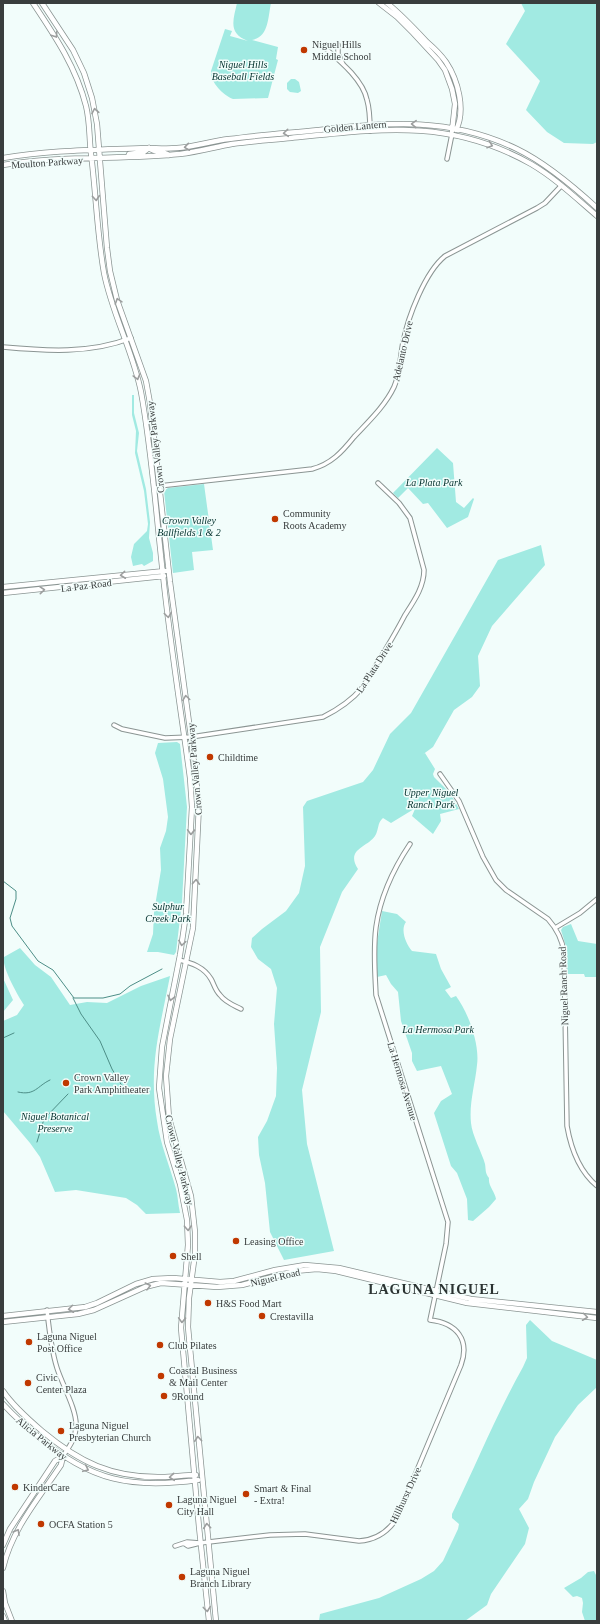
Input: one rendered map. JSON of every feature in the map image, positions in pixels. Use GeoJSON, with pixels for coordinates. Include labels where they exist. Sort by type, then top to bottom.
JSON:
{"type":"FeatureCollection","features":[{"type":"Feature","properties":{"kind":"main road","name":"Crown Valley Parkway"},"geometry":{"type":"LineString","coordinates":[[33,3],[56,36],[70,61],[87,113],[91,134],[91,151],[104,275],[110,301],[136,371],[142,398],[162,571],[190,778],[192,807],[186,914],[179,960],[163,1037],[160,1058],[159,1088],[167,1142],[180,1184],[187,1220],[188,1244],[181,1328],[200,1543],[209,1621]]}},
{"type":"Feature","properties":{"kind":"main road","name":"Crown Valley Parkway"},"geometry":{"type":"LineString","coordinates":[[42,3],[73,50],[84,73],[95,112],[109,261],[117,300],[146,381],[160,486],[169,573],[198,790],[194,916],[168,1050],[166,1089],[169,1118],[191,1196],[194,1222],[195,1248],[188,1327],[201,1477],[216,1621]]}},
{"type":"Feature","properties":{"kind":"main road"},"geometry":{"type":"LineString","coordinates":[[379,3],[397,17],[438,60],[445,70],[452,89],[455,104],[455,129]]}},
{"type":"Feature","properties":{"kind":"main road"},"geometry":{"type":"LineString","coordinates":[[387,3],[406,19],[441,56],[449,67],[457,87],[460,114],[452,134]]}},
{"type":"Feature","properties":{"kind":"main road"},"geometry":{"type":"LineString","coordinates":[[452,89],[457,87]]}},
{"type":"Feature","properties":{"kind":"main road","name":"Golden Lantern"},"geometry":{"type":"LineString","coordinates":[[91,151],[149,148],[175,149],[254,136],[370,124],[423,124],[455,129],[481,136],[511,147],[565,180],[597,208]]}},
{"type":"Feature","properties":{"kind":"main road","name":"Golden Lantern"},"geometry":{"type":"LineString","coordinates":[[92,159],[199,152],[229,145],[370,131],[407,129],[452,134],[506,152],[536,168],[561,186],[597,216]]}},
{"type":"Feature","properties":{"kind":"main road"},"geometry":{"type":"LineString","coordinates":[[212,142],[215,144],[226,142],[229,145],[233,141],[252,138],[254,136]]}},
{"type":"Feature","properties":{"kind":"main road"},"geometry":{"type":"LineString","coordinates":[[128,157],[129,154],[144,152],[149,148],[155,152],[165,152],[169,154]]}},
{"type":"Feature","properties":{"kind":"main road","name":"Moulton Parkway"},"geometry":{"type":"LineString","coordinates":[[3,158],[39,153],[91,151]]}},
{"type":"Feature","properties":{"kind":"main road","name":"Moulton Parkway"},"geometry":{"type":"LineString","coordinates":[[3,165],[41,161],[92,159]]}},
{"type":"Feature","properties":{"kind":"main road"},"geometry":{"type":"LineString","coordinates":[[543,166],[559,179],[561,186],[564,184],[585,197]]}},
{"type":"Feature","properties":{"kind":"main road","name":"La Paz Road"},"geometry":{"type":"LineString","coordinates":[[3,587],[162,571],[169,573]]}},
{"type":"Feature","properties":{"kind":"main road","name":"La Paz Road"},"geometry":{"type":"LineString","coordinates":[[3,593],[163,576],[169,573]]}},
{"type":"Feature","properties":{"kind":"main road","name":"Niguel Road"},"geometry":{"type":"LineString","coordinates":[[3,1316],[47,1310],[72,1309],[98,1303],[136,1284],[164,1278],[224,1282],[302,1270],[336,1271],[436,1293],[490,1301],[597,1312]]}},
{"type":"Feature","properties":{"kind":"main road","name":"Niguel Road"},"geometry":{"type":"LineString","coordinates":[[3,1322],[78,1314],[94,1310],[131,1292],[161,1283],[217,1287],[232,1286],[262,1277]]}},
{"type":"Feature","properties":{"kind":"main road","name":"Niguel Road"},"geometry":{"type":"LineString","coordinates":[[436,1293],[467,1303],[597,1318]]}},
{"type":"Feature","properties":{"kind":"main road"},"geometry":{"type":"LineString","coordinates":[[98,1303],[110,1303],[116,1294]]}},
{"type":"Feature","properties":{"kind":"main road"},"geometry":{"type":"LineString","coordinates":[[490,1301],[492,1303],[504,1305],[508,1308],[510,1306],[526,1307],[529,1305]]}},
{"type":"Feature","properties":{"kind":"main road"},"geometry":{"type":"LineString","coordinates":[[186,1376],[192,1375]]}},
{"type":"Feature","properties":{"kind":"main road","name":"Alicia Parkway"},"geometry":{"type":"LineString","coordinates":[[3,1391],[9,1400],[22,1413],[67,1450],[90,1464],[130,1475],[163,1477],[194,1475],[201,1477]]}},
{"type":"Feature","properties":{"kind":"main road"},"geometry":{"type":"LineString","coordinates":[[9,1400],[9,1410],[22,1413]]}},
{"type":"Feature","properties":{"kind":"main road","name":"Alicia Parkway"},"geometry":{"type":"LineString","coordinates":[[3,1404],[62,1456],[99,1475],[129,1482],[156,1483],[195,1480],[201,1477]]}},
{"type":"Feature","properties":{"kind":"main road"},"geometry":{"type":"LineString","coordinates":[[3,1545],[10,1529],[55,1461],[62,1456]]}},
{"type":"Feature","properties":{"kind":"main road"},"geometry":{"type":"LineString","coordinates":[[3,1568],[6,1554],[16,1533],[61,1465],[62,1456]]}},
{"type":"Feature","properties":{"kind":"main road"},"geometry":{"type":"LineString","coordinates":[[129,1482],[130,1475]]}},
{"type":"Feature","properties":{"kind":"main road"},"geometry":{"type":"LineString","coordinates":[[3,1591],[4,1603],[12,1621]]}},
{"type":"Feature","properties":{"kind":"main road"},"geometry":{"type":"LineString","coordinates":[[3,1616],[5,1621]]}},
{"type":"Feature","properties":{"kind":"street"},"geometry":{"type":"LineString","coordinates":[[338,45],[338,54],[344,65]]}},
{"type":"Feature","properties":{"kind":"street"},"geometry":{"type":"LineString","coordinates":[[325,48],[344,65],[364,90],[367,99],[370,131]]}},
{"type":"Feature","properties":{"kind":"street"},"geometry":{"type":"LineString","coordinates":[[447,159],[452,134]]}},
{"type":"Feature","properties":{"kind":"street","name":"Adelanto Drive"},"geometry":{"type":"LineString","coordinates":[[153,487],[312,469],[332,460],[383,405],[392,392],[396,380],[407,325],[427,277],[434,266],[444,256],[537,208],[548,200],[561,186]]}},
{"type":"Feature","properties":{"kind":"street"},"geometry":{"type":"LineString","coordinates":[[3,347],[68,350],[105,346],[131,338]]}},
{"type":"Feature","properties":{"kind":"street","name":"La Plata Drive"},"geometry":{"type":"LineString","coordinates":[[114,725],[122,729],[165,738],[184,737],[324,717],[349,702],[362,688],[421,588],[424,576],[424,570],[410,518],[399,503],[378,483]]}},
{"type":"Feature","properties":{"kind":"street","name":"Niguel Ranch Road"},"geometry":{"type":"LineString","coordinates":[[440,774],[460,802],[483,857],[496,880],[506,890],[545,916],[555,928],[561,940],[564,952],[567,1126],[570,1145],[577,1161],[582,1170],[597,1186]]}},
{"type":"Feature","properties":{"kind":"street","name":"La Hermosa Avenue"},"geometry":{"type":"LineString","coordinates":[[410,844],[386,890],[376,927],[374,963],[376,995],[448,1222],[430,1320]]}},
{"type":"Feature","properties":{"kind":"street"},"geometry":{"type":"LineString","coordinates":[[555,928],[580,913],[597,898]]}},
{"type":"Feature","properties":{"kind":"street"},"geometry":{"type":"LineString","coordinates":[[179,960],[195,964],[204,970],[220,996],[229,1003],[241,1009]]}},
{"type":"Feature","properties":{"kind":"street"},"geometry":{"type":"LineString","coordinates":[[47,1310],[54,1359],[76,1418],[76,1433],[62,1456]]}},
{"type":"Feature","properties":{"kind":"street","name":"Hillhurst Drive"},"geometry":{"type":"LineString","coordinates":[[200,1543],[270,1535],[305,1534],[366,1540],[373,1539],[387,1531],[397,1518],[464,1358],[461,1336],[456,1330],[444,1322],[430,1320]]}},
{"type":"Feature","properties":{"kind":"street"},"geometry":{"type":"LineString","coordinates":[[175,1546],[185,1544],[188,1546],[200,1543]]}},
{"type":"Feature","properties":{"kind":"green space","name":"Niguel Hills Baseball Fields"},"geometry":{"type":"Polygon","coordinates":[[[237,3],[271,3],[265,31],[258,38],[252,40],[278,47],[276,59],[278,60],[268,98],[233,99],[218,88],[211,75],[225,29],[232,31],[230,36],[248,41],[237,34],[235,30],[233,21],[237,3]]]}},
{"type":"Feature","properties":{"kind":"green space"},"geometry":{"type":"Polygon","coordinates":[[[521,3],[597,3],[597,142],[593,144],[564,143],[547,132],[526,110],[540,81],[506,44],[525,11],[521,3]]]}},
{"type":"Feature","properties":{"kind":"green space"},"geometry":{"type":"Polygon","coordinates":[[[291,79],[295,79],[299,82],[301,91],[298,93],[290,92],[287,89],[287,83],[291,79]]]}},
{"type":"Feature","properties":{"kind":"green space"},"geometry":{"type":"Polygon","coordinates":[[[132,395],[134,395],[134,413],[139,433],[137,451],[146,489],[150,522],[149,538],[153,553],[153,561],[144,566],[142,564],[133,566],[131,557],[134,544],[147,531],[148,524],[144,491],[135,453],[136,431],[132,415],[132,395]]]}},
{"type":"Feature","properties":{"kind":"green space","name":"La Plata Park"},"geometry":{"type":"Polygon","coordinates":[[[437,448],[453,463],[456,502],[464,508],[473,498],[474,499],[468,517],[447,528],[428,503],[423,504],[408,488],[398,498],[393,493],[437,448]]]}},
{"type":"Feature","properties":{"kind":"green space","name":"Crown Valley Ballfields 1 & 2"},"geometry":{"type":"Polygon","coordinates":[[[204,484],[213,550],[192,552],[194,570],[173,573],[164,491],[168,488],[204,484]]]}},
{"type":"Feature","properties":{"kind":"green space","name":"Upper Niguel Ranch Park"},"geometry":{"type":"Polygon","coordinates":[[[541,545],[545,565],[492,626],[478,656],[480,686],[472,697],[454,710],[433,747],[422,755],[425,753],[435,769],[433,774],[434,777],[450,793],[459,809],[440,814],[441,821],[433,834],[412,816],[415,809],[413,794],[414,809],[391,823],[383,818],[375,836],[372,840],[359,849],[354,857],[358,869],[342,892],[320,947],[321,1012],[302,1090],[307,1144],[334,1251],[284,1260],[270,1232],[265,1183],[259,1155],[258,1137],[267,1121],[276,1096],[277,1068],[274,1024],[277,988],[271,969],[258,959],[251,947],[252,938],[286,911],[299,893],[305,866],[303,807],[307,801],[363,782],[373,770],[390,734],[411,713],[498,560],[541,545]]]}},
{"type":"Feature","properties":{"kind":"green space","name":"Sulphur Creek Park"},"geometry":{"type":"Polygon","coordinates":[[[177,742],[180,744],[187,807],[182,902],[176,952],[174,955],[158,952],[147,952],[153,934],[154,912],[161,870],[160,848],[166,831],[168,817],[163,779],[155,753],[158,743],[177,742]]]}},
{"type":"Feature","properties":{"kind":"green space","name":"La Hermosa Park"},"geometry":{"type":"Polygon","coordinates":[[[382,911],[397,914],[406,922],[404,925],[404,937],[412,951],[436,954],[441,969],[451,987],[445,990],[451,998],[456,996],[469,1019],[475,1038],[477,1057],[471,1101],[471,1123],[473,1133],[496,1199],[473,1221],[468,1220],[467,1199],[457,1173],[451,1166],[434,1113],[441,1101],[452,1094],[441,1066],[417,1071],[412,1061],[412,1053],[401,1021],[398,992],[386,975],[377,977],[377,943],[382,911]]]}},
{"type":"Feature","properties":{"kind":"green space"},"geometry":{"type":"Polygon","coordinates":[[[571,924],[578,941],[597,944],[597,977],[585,977],[584,974],[567,974],[567,950],[561,930],[563,927],[571,924]]]}},
{"type":"Feature","properties":{"kind":"green space","name":"Niguel Botanical Preserve"},"geometry":{"type":"Polygon","coordinates":[[[20,948],[35,965],[51,977],[70,1005],[87,1002],[107,1003],[141,986],[170,976],[156,1048],[154,1083],[158,1130],[176,1189],[180,1213],[146,1214],[137,1205],[126,1198],[76,1190],[55,1192],[40,1157],[3,1111],[3,1021],[17,1015],[24,1005],[7,974],[4,957],[20,948]]]}},
{"type":"Feature","properties":{"kind":"green space"},"geometry":{"type":"Polygon","coordinates":[[[3,978],[13,1000],[3,1012],[3,978]]]}},
{"type":"Feature","properties":{"kind":"green space"},"geometry":{"type":"Polygon","coordinates":[[[530,1320],[552,1341],[597,1360],[597,1387],[578,1405],[555,1437],[534,1482],[528,1499],[519,1509],[529,1528],[525,1544],[491,1594],[487,1605],[465,1621],[319,1621],[320,1614],[379,1598],[421,1579],[434,1571],[443,1561],[459,1524],[452,1518],[452,1514],[527,1358],[526,1325],[530,1320]]]}},
{"type":"Feature","properties":{"kind":"green space"},"geometry":{"type":"Polygon","coordinates":[[[594,1571],[597,1577],[597,1621],[585,1621],[582,1612],[582,1598],[577,1596],[573,1597],[564,1588],[588,1572],[594,1571]]]}},
{"type":"Feature","properties":{"kind":"waterway"},"geometry":{"type":"LineString","coordinates":[[3,881],[16,891],[16,899],[10,918],[12,926],[38,961],[53,970],[74,998],[103,998],[120,994],[130,986],[162,969]]}},
{"type":"Feature","properties":{"kind":"waterway"},"geometry":{"type":"LineString","coordinates":[[73,998],[81,1014],[100,1041],[112,1069],[122,1086]]}},
{"type":"Feature","properties":{"kind":"waterway"},"geometry":{"type":"LineString","coordinates":[[3,1038],[14,1033]]}},
{"type":"Feature","properties":{"kind":"waterway"},"geometry":{"type":"LineString","coordinates":[[18,1092],[32,1092],[50,1080]]}},
{"type":"Feature","properties":{"kind":"waterway"},"geometry":{"type":"LineString","coordinates":[[37,1142],[44,1119],[68,1094]]}},
{"type":"Feature","properties":{"kind":"place","name":"Niguel Hills Middle School"},"geometry":{"type":"Point","coordinates":[304,50]}},
{"type":"Feature","properties":{"kind":"place","name":"Community Roots Academy"},"geometry":{"type":"Point","coordinates":[275,519]}},
{"type":"Feature","properties":{"kind":"place","name":"Childtime"},"geometry":{"type":"Point","coordinates":[210,757]}},
{"type":"Feature","properties":{"kind":"place","name":"Crown Valley Park Amphitheater"},"geometry":{"type":"Point","coordinates":[66,1083]}},
{"type":"Feature","properties":{"kind":"place","name":"Leasing Office"},"geometry":{"type":"Point","coordinates":[236,1241]}},
{"type":"Feature","properties":{"kind":"place","name":"Shell"},"geometry":{"type":"Point","coordinates":[173,1256]}},
{"type":"Feature","properties":{"kind":"place","name":"H&S Food Mart"},"geometry":{"type":"Point","coordinates":[208,1303]}},
{"type":"Feature","properties":{"kind":"place","name":"Crestavilla"},"geometry":{"type":"Point","coordinates":[262,1316]}},
{"type":"Feature","properties":{"kind":"place","name":"Laguna Niguel Post Office"},"geometry":{"type":"Point","coordinates":[29,1342]}},
{"type":"Feature","properties":{"kind":"place","name":"Club Pilates"},"geometry":{"type":"Point","coordinates":[160,1345]}},
{"type":"Feature","properties":{"kind":"place","name":"Coastal Business & Mail Center"},"geometry":{"type":"Point","coordinates":[161,1376]}},
{"type":"Feature","properties":{"kind":"place","name":"Civic Center Plaza"},"geometry":{"type":"Point","coordinates":[28,1383]}},
{"type":"Feature","properties":{"kind":"place","name":"9Round"},"geometry":{"type":"Point","coordinates":[164,1396]}},
{"type":"Feature","properties":{"kind":"place","name":"Laguna Niguel Presbyterian Church"},"geometry":{"type":"Point","coordinates":[61,1431]}},
{"type":"Feature","properties":{"kind":"place","name":"KinderCare"},"geometry":{"type":"Point","coordinates":[15,1487]}},
{"type":"Feature","properties":{"kind":"place","name":"Smart & Final - Extra!"},"geometry":{"type":"Point","coordinates":[246,1494]}},
{"type":"Feature","properties":{"kind":"place","name":"Laguna Niguel City Hall"},"geometry":{"type":"Point","coordinates":[169,1505]}},
{"type":"Feature","properties":{"kind":"place","name":"OCFA Station 5"},"geometry":{"type":"Point","coordinates":[41,1524]}},
{"type":"Feature","properties":{"kind":"place","name":"Laguna Niguel Branch Library"},"geometry":{"type":"Point","coordinates":[182,1577]}},
{"type":"Feature","properties":{"kind":"district","name":"LAGUNA NIGUEL"},"geometry":{"type":"Point","coordinates":[434,1289]}}]}
